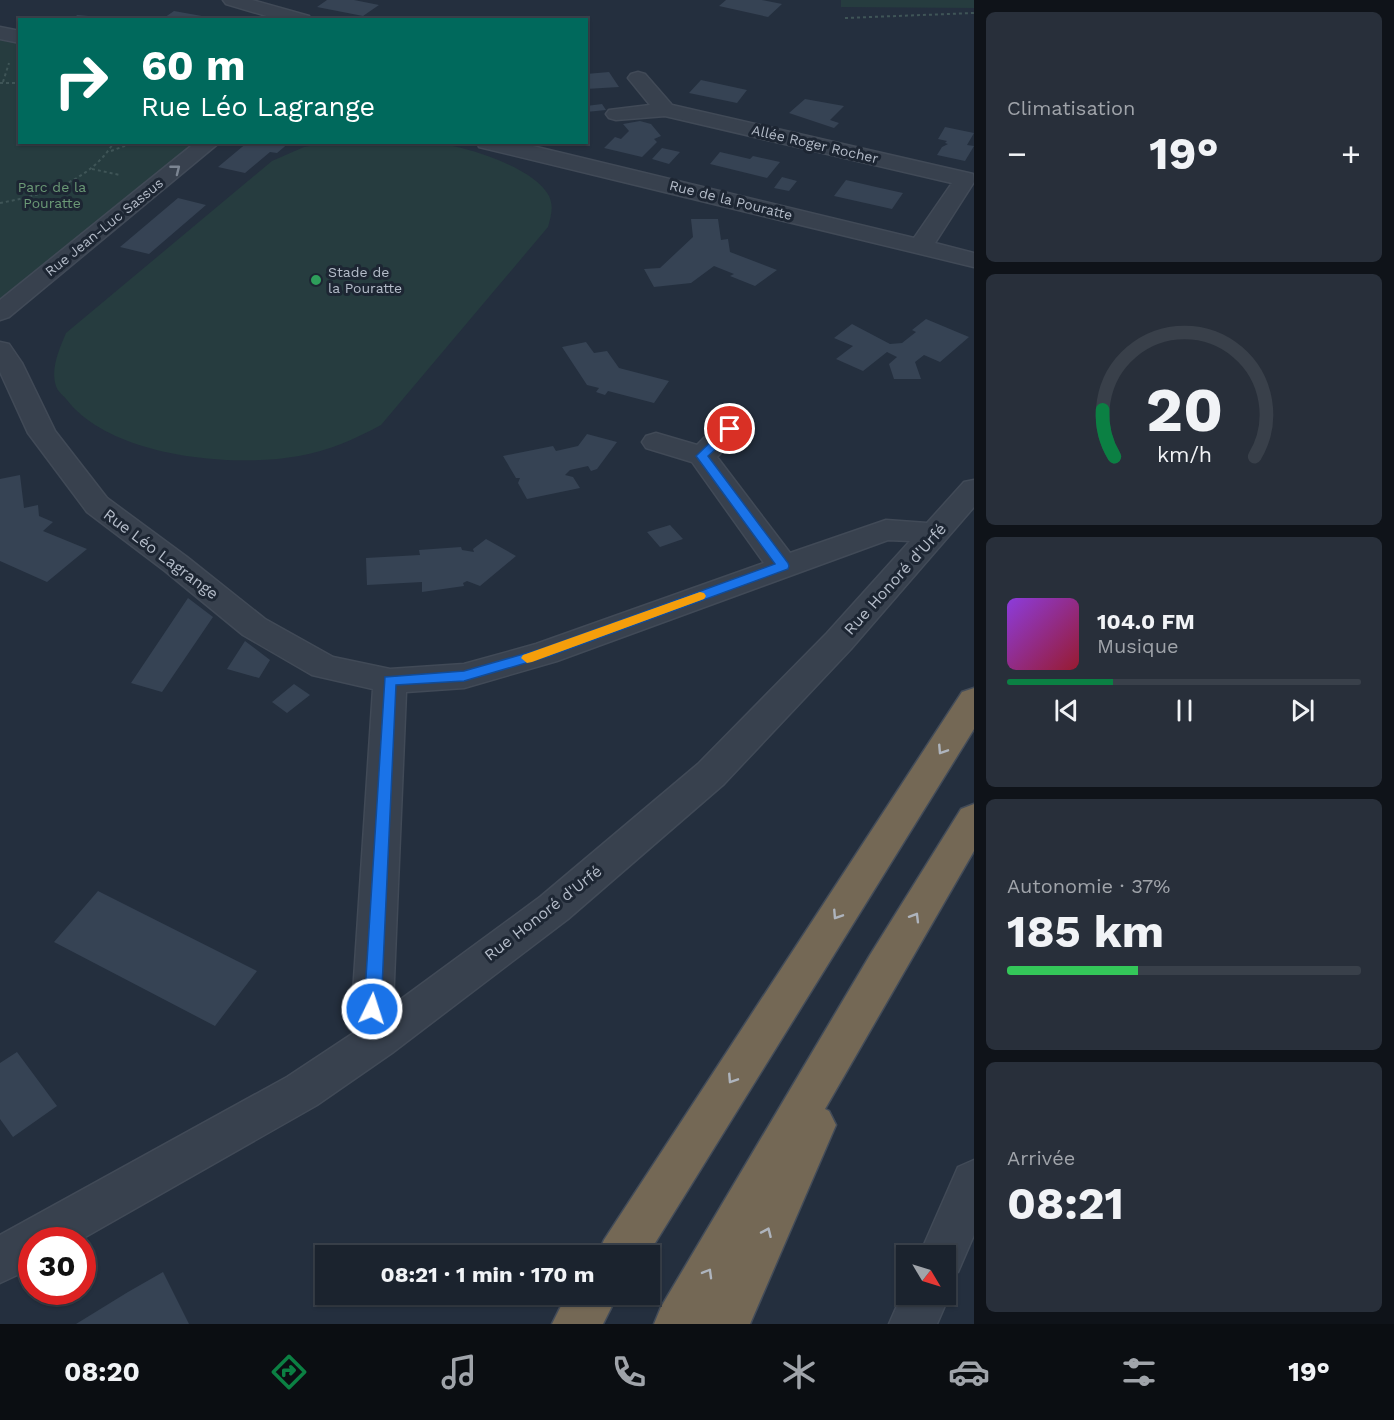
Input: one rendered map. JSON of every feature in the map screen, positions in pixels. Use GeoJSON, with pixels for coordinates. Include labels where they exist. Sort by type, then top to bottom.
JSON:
{"type":"FeatureCollection","features":[{"type":"Feature","properties":{"kind":"highway"},"geometry":{"type":"LineString","coordinates":[[627,1245],[974,701]]}},
{"type":"Feature","properties":{"kind":"highway"},"geometry":{"type":"LineString","coordinates":[[678,1324],[884,967],[974,819]]}},
{"type":"Feature","properties":{"kind":"highway"},"geometry":{"type":"LineString","coordinates":[[726,1324],[884,967]]}},
{"type":"Feature","properties":{"kind":"highway"},"geometry":{"type":"LineString","coordinates":[[576,1324],[588,1305]]}},
{"type":"Feature","properties":{"kind":"street"},"geometry":{"type":"LineString","coordinates":[[232,0],[295,18]]}},
{"type":"Feature","properties":{"kind":"street"},"geometry":{"type":"LineString","coordinates":[[0,33],[18,37]]}},
{"type":"Feature","properties":{"kind":"street"},"geometry":{"type":"LineString","coordinates":[[638,78],[665,110]]}},
{"type":"Feature","properties":{"kind":"street","name":"Allée Roger Rocher"},"geometry":{"type":"LineString","coordinates":[[616,114],[665,110],[970,180],[921,246]]}},
{"type":"Feature","properties":{"kind":"street","name":"Rue Jean-Luc Sassus"},"geometry":{"type":"LineString","coordinates":[[0,312],[208,144]]}},
{"type":"Feature","properties":{"kind":"street","name":"Rue de la Pouratte"},"geometry":{"type":"LineString","coordinates":[[495,144],[974,260]]}},
{"type":"Feature","properties":{"kind":"street","name":"Rue Léo Lagrange"},"geometry":{"type":"LineString","coordinates":[[0,350],[9,363],[42,433],[97,505],[176,564],[254,627],[324,667],[390,681],[464,676],[545,653],[886,530],[937,533]]}},
{"type":"Feature","properties":{"kind":"street"},"geometry":{"type":"LineString","coordinates":[[702,456],[730,429]]}},
{"type":"Feature","properties":{"kind":"street"},"geometry":{"type":"LineString","coordinates":[[656,442],[702,456],[783,566]]}},
{"type":"Feature","properties":{"kind":"street","name":"Rue Honoré d'Urfé"},"geometry":{"type":"LineString","coordinates":[[59,1227],[302,1091],[377,1040],[554,908],[711,774],[839,641],[974,489]]}},
{"type":"Feature","properties":{"kind":"street"},"geometry":{"type":"LineString","coordinates":[[377,1040],[372,1009],[390,681]]}},
{"type":"Feature","properties":{"kind":"street"},"geometry":{"type":"LineString","coordinates":[[947,1245],[974,1182]]}},
{"type":"Feature","properties":{"kind":"street"},"geometry":{"type":"LineString","coordinates":[[0,1260],[18,1250]]}},
{"type":"Feature","properties":{"kind":"street"},"geometry":{"type":"LineString","coordinates":[[913,1324],[921,1305]]}},
{"type":"Feature","properties":{"kind":"path"},"geometry":{"type":"LineString","coordinates":[[845,18],[974,14]]}},
{"type":"Feature","properties":{"kind":"path"},"geometry":{"type":"LineString","coordinates":[[0,83],[18,83]]}},
{"type":"Feature","properties":{"kind":"path"},"geometry":{"type":"LineString","coordinates":[[0,203],[18,200],[59,187],[91,169],[110,151],[113,144]]}},
{"type":"Feature","properties":{"kind":"path"},"geometry":{"type":"LineString","coordinates":[[110,151],[129,144]]}},
{"type":"Feature","properties":{"kind":"green space"},"geometry":{"type":"Polygon","coordinates":[[[841,0],[974,0],[974,8],[841,7],[841,0]]]}},
{"type":"Feature","properties":{"kind":"green space","name":"Parc de la Pouratte"},"geometry":{"type":"Polygon","coordinates":[[[0,38],[18,43],[18,144],[199,144],[0,300],[0,38]]]}},
{"type":"Feature","properties":{"kind":"green space","name":"Stade de la Pouratte"},"geometry":{"type":"Polygon","coordinates":[[[323,144],[442,144],[480,153],[514,167],[541,186],[551,200],[552,208],[548,227],[381,425],[341,444],[299,456],[272,459],[208,459],[142,446],[113,434],[87,419],[58,390],[54,379],[55,365],[66,333],[272,161],[304,147],[323,144]]]}},
{"type":"Feature","properties":{"kind":"building"},"geometry":{"type":"Polygon","coordinates":[[[327,0],[354,0],[379,5],[363,16],[317,7],[327,0]]]}},
{"type":"Feature","properties":{"kind":"building"},"geometry":{"type":"Polygon","coordinates":[[[726,0],[762,0],[782,4],[768,17],[719,6],[726,0]]]}},
{"type":"Feature","properties":{"kind":"building"},"geometry":{"type":"Polygon","coordinates":[[[174,11],[213,18],[164,18],[174,11]]]}},
{"type":"Feature","properties":{"kind":"building"},"geometry":{"type":"Polygon","coordinates":[[[77,15],[112,18],[75,18],[77,15]]]}},
{"type":"Feature","properties":{"kind":"building"},"geometry":{"type":"Polygon","coordinates":[[[609,72],[619,87],[588,89],[588,74],[609,72]]]}},
{"type":"Feature","properties":{"kind":"building"},"geometry":{"type":"Polygon","coordinates":[[[701,80],[747,90],[737,103],[689,93],[701,80]]]}},
{"type":"Feature","properties":{"kind":"building"},"geometry":{"type":"Polygon","coordinates":[[[805,99],[844,106],[830,120],[839,123],[834,128],[789,113],[805,99]]]}},
{"type":"Feature","properties":{"kind":"building"},"geometry":{"type":"Polygon","coordinates":[[[602,104],[606,110],[588,112],[588,106],[602,104]]]}},
{"type":"Feature","properties":{"kind":"building"},"geometry":{"type":"Polygon","coordinates":[[[640,121],[651,124],[661,136],[654,139],[657,142],[642,157],[604,148],[615,137],[621,139],[629,131],[623,124],[640,121]]]}},
{"type":"Feature","properties":{"kind":"building"},"geometry":{"type":"Polygon","coordinates":[[[945,127],[974,133],[967,145],[974,146],[965,161],[937,155],[942,147],[948,144],[945,143],[947,141],[938,139],[945,127]]]}},
{"type":"Feature","properties":{"kind":"building"},"geometry":{"type":"Polygon","coordinates":[[[246,144],[288,144],[277,153],[270,152],[245,173],[218,167],[246,144]]]}},
{"type":"Feature","properties":{"kind":"building"},"geometry":{"type":"Polygon","coordinates":[[[662,148],[680,152],[669,164],[652,159],[662,148]]]}},
{"type":"Feature","properties":{"kind":"building"},"geometry":{"type":"Polygon","coordinates":[[[720,152],[750,159],[753,156],[780,162],[767,178],[710,164],[720,152]]]}},
{"type":"Feature","properties":{"kind":"building"},"geometry":{"type":"Polygon","coordinates":[[[782,177],[797,181],[789,191],[774,188],[782,177]]]}},
{"type":"Feature","properties":{"kind":"building"},"geometry":{"type":"Polygon","coordinates":[[[846,180],[903,193],[892,209],[834,196],[846,180]]]}},
{"type":"Feature","properties":{"kind":"building"},"geometry":{"type":"Polygon","coordinates":[[[178,198],[206,205],[149,254],[120,247],[178,198]]]}},
{"type":"Feature","properties":{"kind":"building"},"geometry":{"type":"Polygon","coordinates":[[[691,219],[718,219],[721,240],[728,239],[730,252],[777,270],[755,286],[730,276],[734,274],[714,266],[691,283],[654,287],[644,269],[660,268],[693,237],[691,219]]]}},
{"type":"Feature","properties":{"kind":"building"},"geometry":{"type":"Polygon","coordinates":[[[926,319],[969,337],[940,362],[924,355],[915,362],[921,379],[894,379],[889,364],[897,357],[887,352],[863,371],[836,359],[853,346],[834,338],[852,324],[890,344],[902,343],[916,332],[912,330],[926,319]]]}},
{"type":"Feature","properties":{"kind":"building"},"geometry":{"type":"Polygon","coordinates":[[[586,342],[594,353],[607,351],[619,368],[669,381],[654,403],[608,391],[605,395],[596,392],[599,388],[587,385],[562,347],[586,342]]]}},
{"type":"Feature","properties":{"kind":"building"},"geometry":{"type":"Polygon","coordinates":[[[587,434],[617,442],[597,469],[591,471],[588,466],[570,470],[565,475],[573,477],[580,488],[527,499],[518,483],[520,478],[516,478],[503,456],[553,446],[556,451],[578,446],[587,434]]]}},
{"type":"Feature","properties":{"kind":"building"},"geometry":{"type":"Polygon","coordinates":[[[20,475],[24,508],[38,505],[39,516],[53,522],[43,531],[87,549],[47,582],[0,561],[0,479],[20,475]]]}},
{"type":"Feature","properties":{"kind":"building"},"geometry":{"type":"Polygon","coordinates":[[[670,525],[683,539],[660,547],[647,532],[670,525]]]}},
{"type":"Feature","properties":{"kind":"building"},"geometry":{"type":"Polygon","coordinates":[[[486,539],[516,556],[480,586],[467,581],[463,583],[464,586],[422,592],[422,582],[367,585],[366,558],[420,555],[419,550],[461,547],[462,550],[474,552],[473,549],[486,539]]]}},
{"type":"Feature","properties":{"kind":"building"},"geometry":{"type":"Polygon","coordinates":[[[188,598],[213,617],[162,692],[131,683],[188,598]]]}},
{"type":"Feature","properties":{"kind":"building"},"geometry":{"type":"Polygon","coordinates":[[[245,641],[270,660],[259,678],[227,669],[245,641]]]}},
{"type":"Feature","properties":{"kind":"building"},"geometry":{"type":"Polygon","coordinates":[[[294,684],[310,695],[287,713],[272,702],[294,684]]]}},
{"type":"Feature","properties":{"kind":"building"},"geometry":{"type":"Polygon","coordinates":[[[98,891],[257,971],[215,1026],[54,942],[98,891]]]}},
{"type":"Feature","properties":{"kind":"building"},"geometry":{"type":"Polygon","coordinates":[[[17,1052],[57,1106],[13,1137],[0,1119],[0,1063],[17,1052]]]}},
{"type":"Feature","properties":{"kind":"building"},"geometry":{"type":"Polygon","coordinates":[[[163,1272],[189,1324],[76,1324],[128,1292],[163,1272]]]}},
{"type":"Feature","properties":{"kind":"slow traffic"},"geometry":{"type":"LineString","coordinates":[[527,658],[700,596]]}},
{"type":"Feature","properties":{"kind":"place","name":"Stade de la Pouratte"},"geometry":{"type":"Point","coordinates":[316,280]}},
{"type":"Feature","properties":{"kind":"route"},"geometry":{"type":"LineString","coordinates":[[372,1009],[390,681],[464,676],[545,653],[783,566],[702,456],[730,429]]}}]}
